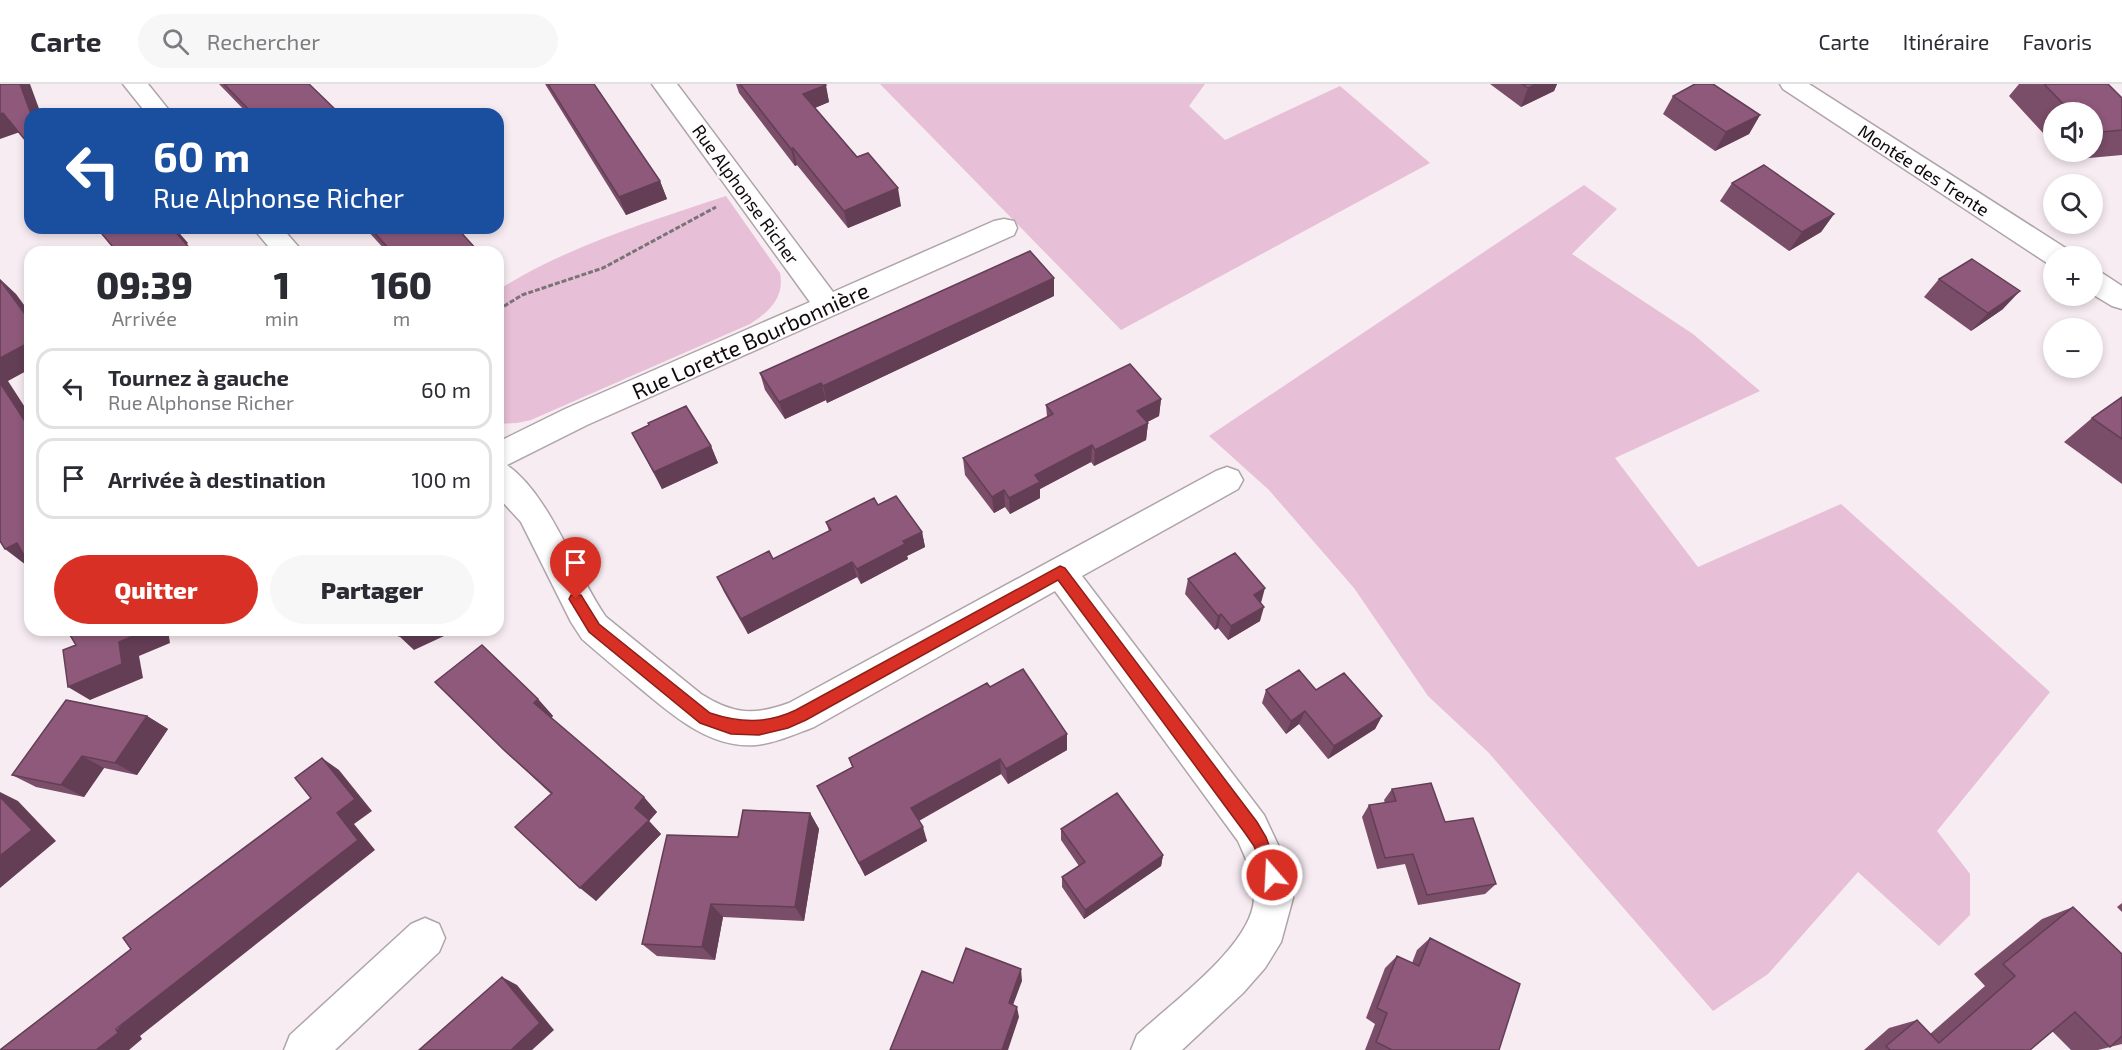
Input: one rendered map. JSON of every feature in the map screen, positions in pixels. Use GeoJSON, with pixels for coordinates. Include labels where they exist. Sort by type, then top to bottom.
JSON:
{"type":"FeatureCollection","features":[{"type":"Feature","properties":{"kind":"street"},"geometry":{"type":"LineString","coordinates":[[135,84],[155,108]]}},
{"type":"Feature","properties":{"kind":"street","name":"Rue Alphonse Richer"},"geometry":{"type":"LineString","coordinates":[[664,84],[827,305]]}},
{"type":"Feature","properties":{"kind":"street","name":"Montée des Trente"},"geometry":{"type":"LineString","coordinates":[[1792,84],[2043,247]]}},
{"type":"Feature","properties":{"kind":"street","name":"Rue Lorette Bourbonnière"},"geometry":{"type":"LineString","coordinates":[[504,453],[576,417],[1004,228]]}},
{"type":"Feature","properties":{"kind":"street"},"geometry":{"type":"LineString","coordinates":[[272,234],[283,246]]}},
{"type":"Feature","properties":{"kind":"street"},"geometry":{"type":"LineString","coordinates":[[2103,286],[2122,299]]}},
{"type":"Feature","properties":{"kind":"street"},"geometry":{"type":"LineString","coordinates":[[504,483],[532,513],[583,612],[594,628],[705,718],[731,727],[759,728],[788,721],[801,715],[1227,480]]}},
{"type":"Feature","properties":{"kind":"street"},"geometry":{"type":"LineString","coordinates":[[1060,572],[1261,842],[1272,875],[1274,892],[1268,926],[1251,956],[1152,1050]]}},
{"type":"Feature","properties":{"kind":"street"},"geometry":{"type":"LineString","coordinates":[[305,1050],[425,938]]}},
{"type":"Feature","properties":{"kind":"path"},"geometry":{"type":"LineString","coordinates":[[504,306],[522,295],[593,273],[720,205]]}},
{"type":"Feature","properties":{"kind":"path"},"geometry":{"type":"LineString","coordinates":[[662,235],[666,239]]}},
{"type":"Feature","properties":{"kind":"shaded area"},"geometry":{"type":"Polygon","coordinates":[[[880,84],[1205,84],[1189,106],[1225,140],[1340,86],[1430,163],[1121,330],[880,84]]]}},
{"type":"Feature","properties":{"kind":"shaded area"},"geometry":{"type":"Polygon","coordinates":[[[1584,185],[1617,209],[1572,254],[1693,334],[1760,391],[1615,458],[1698,567],[1841,504],[2050,692],[1937,831],[1970,874],[1970,915],[1939,946],[1858,872],[1768,974],[1713,1011],[1488,752],[1428,696],[1354,588],[1269,490],[1209,436],[1584,185]]]}},
{"type":"Feature","properties":{"kind":"shaded area"},"geometry":{"type":"Polygon","coordinates":[[[726,196],[780,273],[778,297],[769,309],[750,324],[531,420],[504,424],[504,286],[552,260],[638,226],[726,196]]]}},
{"type":"Feature","properties":{"kind":"building"},"geometry":{"type":"Polygon","coordinates":[[[0,84],[20,84],[29,108],[24,108],[24,139],[3,113],[0,114],[0,84]]]}},
{"type":"Feature","properties":{"kind":"building"},"geometry":{"type":"Polygon","coordinates":[[[224,84],[309,84],[334,108],[247,108],[224,84]]]}},
{"type":"Feature","properties":{"kind":"building"},"geometry":{"type":"Polygon","coordinates":[[[548,84],[594,84],[660,181],[619,197],[548,84]]]}},
{"type":"Feature","properties":{"kind":"building"},"geometry":{"type":"Polygon","coordinates":[[[740,84],[825,84],[803,94],[857,157],[868,153],[898,188],[844,211],[740,84]]]}},
{"type":"Feature","properties":{"kind":"building"},"geometry":{"type":"Polygon","coordinates":[[[1522,84],[1537,84],[1528,88],[1522,84]]]}},
{"type":"Feature","properties":{"kind":"building"},"geometry":{"type":"Polygon","coordinates":[[[1695,84],[1713,84],[1760,115],[1726,132],[1673,96],[1695,84]]]}},
{"type":"Feature","properties":{"kind":"building"},"geometry":{"type":"Polygon","coordinates":[[[2044,84],[2108,84],[2122,98],[2122,130],[2103,132],[2103,102],[2061,102],[2044,84]]]}},
{"type":"Feature","properties":{"kind":"building"},"geometry":{"type":"Polygon","coordinates":[[[1764,165],[1834,214],[1802,232],[1732,183],[1764,165]]]}},
{"type":"Feature","properties":{"kind":"building"},"geometry":{"type":"Polygon","coordinates":[[[102,234],[177,234],[188,246],[112,246],[102,234]]]}},
{"type":"Feature","properties":{"kind":"building"},"geometry":{"type":"Polygon","coordinates":[[[376,234],[462,234],[473,246],[386,246],[376,234]]]}},
{"type":"Feature","properties":{"kind":"building"},"geometry":{"type":"Polygon","coordinates":[[[1030,251],[1054,278],[823,386],[821,383],[779,402],[760,373],[1030,251]]]}},
{"type":"Feature","properties":{"kind":"building"},"geometry":{"type":"Polygon","coordinates":[[[1972,259],[2020,291],[1988,313],[1939,279],[1972,259]]]}},
{"type":"Feature","properties":{"kind":"building"},"geometry":{"type":"Polygon","coordinates":[[[0,280],[24,313],[24,345],[0,358],[0,280]]]}},
{"type":"Feature","properties":{"kind":"building"},"geometry":{"type":"Polygon","coordinates":[[[1130,364],[1161,399],[1137,411],[1148,423],[1095,450],[1092,445],[1035,475],[1040,482],[1009,498],[1004,490],[992,497],[963,458],[1053,414],[1046,405],[1130,364]]]}},
{"type":"Feature","properties":{"kind":"building"},"geometry":{"type":"Polygon","coordinates":[[[0,383],[24,420],[24,555],[17,543],[5,549],[0,541],[0,383]]]}},
{"type":"Feature","properties":{"kind":"building"},"geometry":{"type":"Polygon","coordinates":[[[2122,397],[2122,439],[2092,418],[2122,397]]]}},
{"type":"Feature","properties":{"kind":"building"},"geometry":{"type":"Polygon","coordinates":[[[686,406],[711,446],[654,472],[632,433],[686,406]]]}},
{"type":"Feature","properties":{"kind":"building"},"geometry":{"type":"Polygon","coordinates":[[[896,496],[922,532],[903,541],[905,544],[857,569],[852,562],[741,619],[717,577],[769,551],[773,559],[831,530],[826,522],[874,498],[878,505],[896,496]]]}},
{"type":"Feature","properties":{"kind":"building"},"geometry":{"type":"Polygon","coordinates":[[[1235,553],[1265,588],[1254,595],[1264,607],[1231,626],[1221,614],[1218,616],[1188,579],[1235,553]]]}},
{"type":"Feature","properties":{"kind":"building"},"geometry":{"type":"Polygon","coordinates":[[[71,636],[133,636],[119,642],[122,664],[68,687],[63,650],[76,645],[71,636]]]}},
{"type":"Feature","properties":{"kind":"building"},"geometry":{"type":"Polygon","coordinates":[[[482,645],[538,699],[534,703],[644,797],[635,808],[649,820],[580,888],[515,827],[552,793],[505,751],[435,682],[482,645]]]}},
{"type":"Feature","properties":{"kind":"building"},"geometry":{"type":"Polygon","coordinates":[[[1023,669],[1067,734],[1006,769],[1000,759],[911,808],[923,827],[859,863],[817,786],[853,767],[849,758],[987,683],[990,687],[1023,669]]]}},
{"type":"Feature","properties":{"kind":"building"},"geometry":{"type":"Polygon","coordinates":[[[1299,670],[1316,690],[1344,673],[1382,716],[1334,746],[1305,711],[1291,721],[1266,690],[1299,670]]]}},
{"type":"Feature","properties":{"kind":"building"},"geometry":{"type":"Polygon","coordinates":[[[66,700],[147,716],[115,763],[82,756],[61,785],[12,775],[66,700]]]}},
{"type":"Feature","properties":{"kind":"building"},"geometry":{"type":"Polygon","coordinates":[[[322,758],[355,799],[337,813],[358,840],[116,1029],[118,1033],[96,1050],[0,1050],[131,949],[123,938],[311,798],[295,778],[322,758]]]}},
{"type":"Feature","properties":{"kind":"building"},"geometry":{"type":"Polygon","coordinates":[[[1431,783],[1445,822],[1473,818],[1496,884],[1427,895],[1413,854],[1385,858],[1369,805],[1396,801],[1392,789],[1431,783]]]}},
{"type":"Feature","properties":{"kind":"building"},"geometry":{"type":"Polygon","coordinates":[[[1117,793],[1163,855],[1085,910],[1062,877],[1085,862],[1061,829],[1117,793]]]}},
{"type":"Feature","properties":{"kind":"building"},"geometry":{"type":"Polygon","coordinates":[[[0,797],[32,830],[0,856],[0,797]]]}},
{"type":"Feature","properties":{"kind":"building"},"geometry":{"type":"Polygon","coordinates":[[[743,810],[810,813],[795,907],[711,904],[702,947],[642,944],[667,835],[738,837],[743,810]]]}},
{"type":"Feature","properties":{"kind":"building"},"geometry":{"type":"Polygon","coordinates":[[[2073,907],[2122,954],[2122,1036],[2110,1047],[2075,1012],[2030,1050],[1890,1050],[1886,1046],[1917,1020],[1939,1043],[2015,976],[2003,964],[2073,907]]]}},
{"type":"Feature","properties":{"kind":"building"},"geometry":{"type":"Polygon","coordinates":[[[1430,938],[1520,984],[1499,1050],[1392,1050],[1376,1042],[1387,1013],[1377,1008],[1397,956],[1419,966],[1430,938]]]}},
{"type":"Feature","properties":{"kind":"building"},"geometry":{"type":"Polygon","coordinates":[[[966,948],[1021,969],[1009,1003],[1017,1007],[1002,1050],[890,1050],[922,971],[953,983],[966,948]]]}},
{"type":"Feature","properties":{"kind":"building"},"geometry":{"type":"Polygon","coordinates":[[[502,977],[540,1023],[511,1050],[419,1050],[502,977]]]}},
{"type":"Feature","properties":{"kind":"route"},"geometry":{"type":"LineString","coordinates":[[576,599],[594,628],[691,708],[717,723],[745,729],[774,726],[801,715],[1060,572],[1261,842],[1272,875]]}}]}
